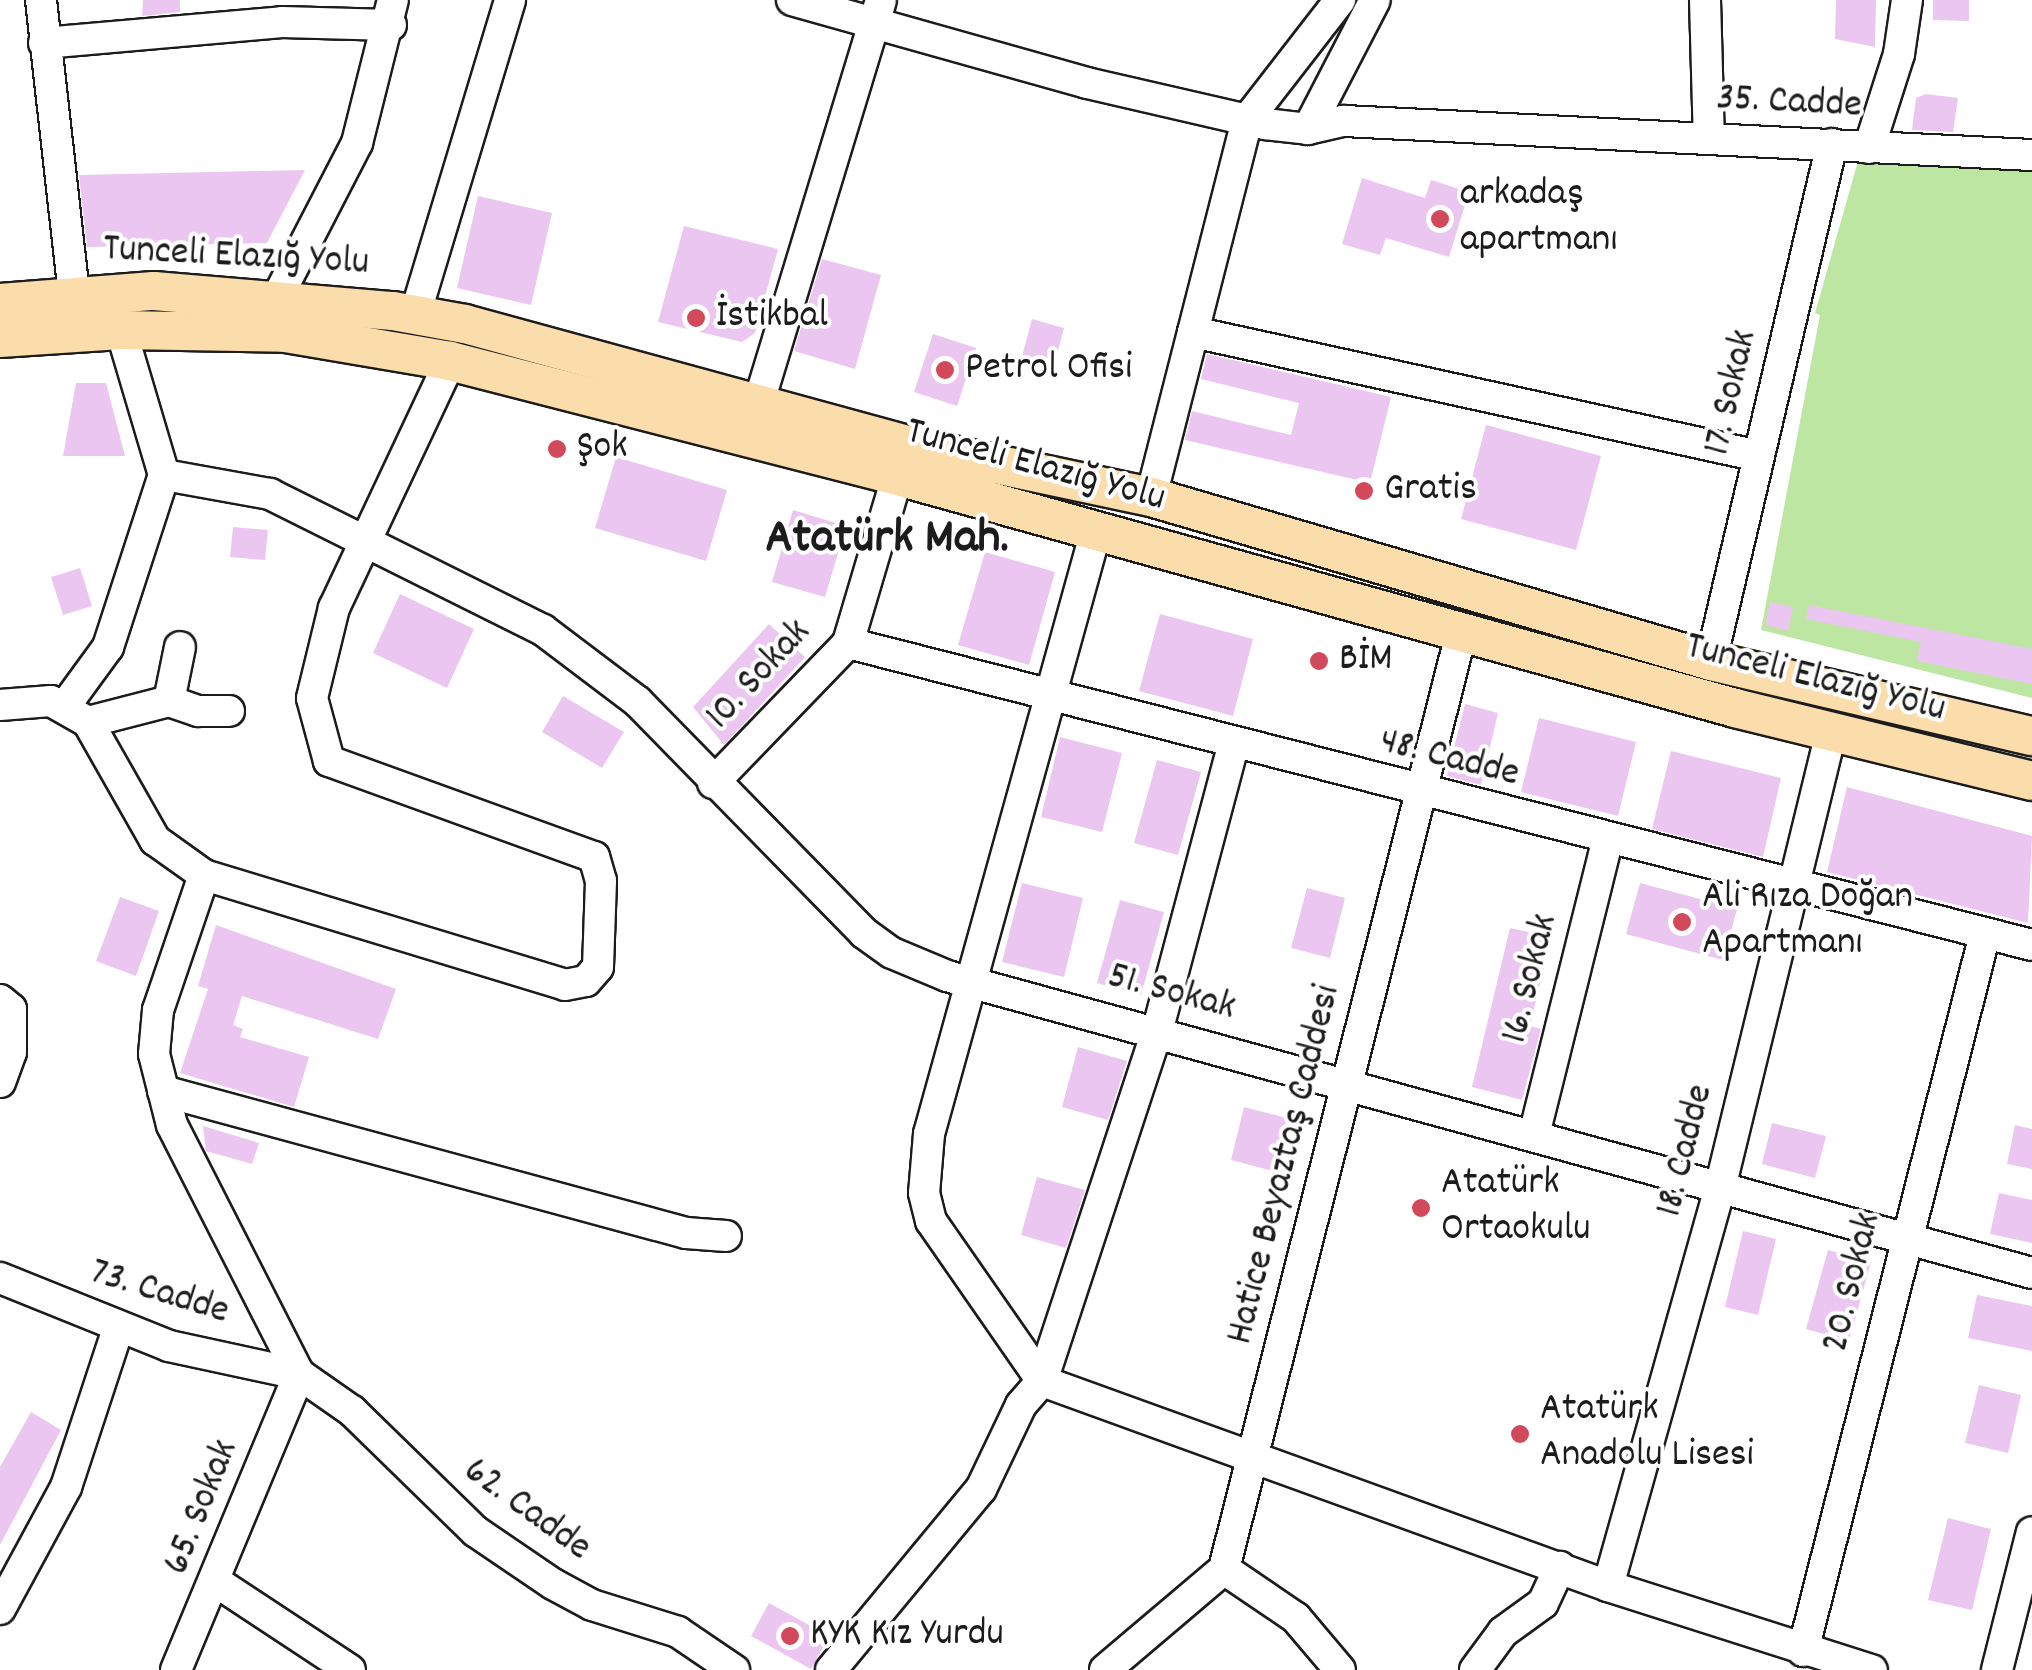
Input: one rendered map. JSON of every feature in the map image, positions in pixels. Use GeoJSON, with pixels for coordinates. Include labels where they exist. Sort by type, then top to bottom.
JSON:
{"type":"FeatureCollection","features":[{"type":"Feature","properties":{"kind":"main road","name":"Tunceli Elazığ Yolu"},"geometry":{"type":"LineString","coordinates":[[0,303],[154,291],[415,316],[758,404],[1096,531],[1832,732],[2032,781]]}},
{"type":"Feature","properties":{"kind":"main road","name":"Tunceli Elazığ Yolu"},"geometry":{"type":"LineString","coordinates":[[0,338],[121,330],[285,333],[450,361],[902,460],[1151,497],[1712,661],[2032,736]]}},
{"type":"Feature","properties":{"kind":"street"},"geometry":{"type":"LineString","coordinates":[[41,0],[74,295]]}},
{"type":"Feature","properties":{"kind":"street"},"geometry":{"type":"LineString","coordinates":[[415,316],[510,0]]}},
{"type":"Feature","properties":{"kind":"street","name":"35. Cadde"},"geometry":{"type":"LineString","coordinates":[[792,0],[877,13],[1248,120],[1308,129],[1344,121],[2032,155]]}},
{"type":"Feature","properties":{"kind":"street"},"geometry":{"type":"LineString","coordinates":[[1151,497],[1248,120],[1340,0]]}},
{"type":"Feature","properties":{"kind":"street"},"geometry":{"type":"LineString","coordinates":[[1308,129],[1375,0]]}},
{"type":"Feature","properties":{"kind":"street"},"geometry":{"type":"LineString","coordinates":[[1706,0],[1709,139]]}},
{"type":"Feature","properties":{"kind":"street"},"geometry":{"type":"LineString","coordinates":[[1869,148],[1899,54],[1907,0]]}},
{"type":"Feature","properties":{"kind":"street"},"geometry":{"type":"LineString","coordinates":[[44,43],[392,12],[357,143],[276,300]]}},
{"type":"Feature","properties":{"kind":"street"},"geometry":{"type":"LineString","coordinates":[[758,404],[877,13]]}},
{"type":"Feature","properties":{"kind":"street","name":"17. Sokak"},"geometry":{"type":"LineString","coordinates":[[1712,661],[1832,144]]}},
{"type":"Feature","properties":{"kind":"street"},"geometry":{"type":"LineString","coordinates":[[77,714],[108,647],[164,475],[121,330]]}},
{"type":"Feature","properties":{"kind":"street"},"geometry":{"type":"LineString","coordinates":[[1194,332],[1759,456]]}},
{"type":"Feature","properties":{"kind":"street"},"geometry":{"type":"LineString","coordinates":[[77,714],[155,840],[204,875],[565,985],[586,980],[598,967],[601,881],[594,856],[329,760],[312,698],[334,608],[450,361]]}},
{"type":"Feature","properties":{"kind":"street","name":"10. Sokak"},"geometry":{"type":"LineString","coordinates":[[713,783],[848,644],[902,460]]}},
{"type":"Feature","properties":{"kind":"street","name":"51. Sokak"},"geometry":{"type":"LineString","coordinates":[[164,475],[270,494],[543,630],[638,701],[713,783],[864,934],[892,953],[972,980],[1157,1032],[2032,1273]]}},
{"type":"Feature","properties":{"kind":"street"},"geometry":{"type":"LineString","coordinates":[[1096,531],[929,1134],[924,1193],[932,1221],[1042,1380],[1254,1452],[1608,1586],[1872,1670]]}},
{"type":"Feature","properties":{"kind":"street","name":"Hatice Beyaztaş Caddesi"},"geometry":{"type":"LineString","coordinates":[[1224,1569],[1462,630]]}},
{"type":"Feature","properties":{"kind":"street","name":"48. Cadde"},"geometry":{"type":"LineString","coordinates":[[848,644],[1608,842],[2032,946]]}},
{"type":"Feature","properties":{"kind":"street"},"geometry":{"type":"LineString","coordinates":[[170,701],[180,648]]}},
{"type":"Feature","properties":{"kind":"street"},"geometry":{"type":"LineString","coordinates":[[0,705],[77,714],[170,701],[202,712],[230,711]]}},
{"type":"Feature","properties":{"kind":"street","name":"18. Cadde"},"geometry":{"type":"LineString","coordinates":[[1608,1586],[1720,1188],[1832,732]]}},
{"type":"Feature","properties":{"kind":"street"},"geometry":{"type":"LineString","coordinates":[[831,1670],[981,1489],[1021,1405],[1042,1380],[1157,1032],[1233,746]]}},
{"type":"Feature","properties":{"kind":"street","name":"16. Sokak"},"geometry":{"type":"LineString","coordinates":[[1534,1135],[1608,842]]}},
{"type":"Feature","properties":{"kind":"street"},"geometry":{"type":"LineString","coordinates":[[204,875],[158,1010],[154,1054],[163,1092],[208,1201],[299,1374]]}},
{"type":"Feature","properties":{"kind":"street","name":"20. Sokak"},"geometry":{"type":"LineString","coordinates":[[1803,1651],[1984,934]]}},
{"type":"Feature","properties":{"kind":"street"},"geometry":{"type":"LineString","coordinates":[[0,1000],[11,1009],[11,1052],[0,1082]]}},
{"type":"Feature","properties":{"kind":"street"},"geometry":{"type":"LineString","coordinates":[[163,1092],[667,1228],[726,1236]]}},
{"type":"Feature","properties":{"kind":"street","name":"73. Cadde"},"geometry":{"type":"LineString","coordinates":[[0,1278],[118,1329],[299,1374]]}},
{"type":"Feature","properties":{"kind":"street"},"geometry":{"type":"LineString","coordinates":[[0,1609],[66,1487],[118,1329]]}},
{"type":"Feature","properties":{"kind":"street","name":"65. Sokak"},"geometry":{"type":"LineString","coordinates":[[176,1670],[218,1583],[299,1374]]}},
{"type":"Feature","properties":{"kind":"street","name":"62. Cadde"},"geometry":{"type":"LineString","coordinates":[[299,1374],[352,1412],[412,1474],[491,1542],[592,1605],[678,1632],[734,1670]]}},
{"type":"Feature","properties":{"kind":"street"},"geometry":{"type":"LineString","coordinates":[[1998,1670],[2032,1532]]}},
{"type":"Feature","properties":{"kind":"street"},"geometry":{"type":"LineString","coordinates":[[1475,1670],[1502,1632],[1543,1603],[1560,1567]]}},
{"type":"Feature","properties":{"kind":"street"},"geometry":{"type":"LineString","coordinates":[[1104,1670],[1224,1569],[1296,1618],[1340,1670]]}},
{"type":"Feature","properties":{"kind":"street"},"geometry":{"type":"LineString","coordinates":[[218,1583],[350,1670]]}},
{"type":"Feature","properties":{"kind":"green space"},"geometry":{"type":"Polygon","coordinates":[[[1858,161],[2032,171],[2032,698],[1761,630],[1820,315],[1815,313],[1858,161]]]}},
{"type":"Feature","properties":{"kind":"building"},"geometry":{"type":"Polygon","coordinates":[[[143,0],[180,0],[180,12],[142,16],[143,0]]]}},
{"type":"Feature","properties":{"kind":"building"},"geometry":{"type":"Polygon","coordinates":[[[1836,0],[1876,0],[1875,47],[1835,39],[1836,0]]]}},
{"type":"Feature","properties":{"kind":"building"},"geometry":{"type":"Polygon","coordinates":[[[1933,0],[1969,0],[1969,21],[1933,20],[1933,0]]]}},
{"type":"Feature","properties":{"kind":"building"},"geometry":{"type":"Polygon","coordinates":[[[1926,94],[1958,98],[1953,132],[1912,130],[1916,98],[1926,94]]]}},
{"type":"Feature","properties":{"kind":"building"},"geometry":{"type":"Polygon","coordinates":[[[305,170],[267,243],[87,247],[79,175],[305,170]]]}},
{"type":"Feature","properties":{"kind":"building"},"geometry":{"type":"Polygon","coordinates":[[[1362,178],[1425,198],[1431,180],[1469,192],[1449,257],[1386,238],[1380,255],[1342,244],[1362,178]]]}},
{"type":"Feature","properties":{"kind":"building"},"geometry":{"type":"Polygon","coordinates":[[[478,196],[552,213],[531,305],[457,288],[478,196]]]}},
{"type":"Feature","properties":{"kind":"building"},"geometry":{"type":"Polygon","coordinates":[[[684,226],[778,249],[755,333],[742,342],[658,322],[684,226]]]}},
{"type":"Feature","properties":{"kind":"building"},"geometry":{"type":"Polygon","coordinates":[[[822,259],[881,275],[855,369],[794,351],[822,259]]]}},
{"type":"Feature","properties":{"kind":"building"},"geometry":{"type":"Polygon","coordinates":[[[1032,319],[1064,328],[1053,369],[1021,360],[1032,319]]]}},
{"type":"Feature","properties":{"kind":"building"},"geometry":{"type":"Polygon","coordinates":[[[933,334],[976,348],[957,406],[914,392],[933,334]]]}},
{"type":"Feature","properties":{"kind":"building"},"geometry":{"type":"Polygon","coordinates":[[[1207,354],[1391,397],[1370,483],[1185,440],[1192,411],[1291,435],[1299,403],[1201,379],[1207,354]]]}},
{"type":"Feature","properties":{"kind":"building"},"geometry":{"type":"Polygon","coordinates":[[[76,383],[106,383],[125,456],[63,456],[76,383]]]}},
{"type":"Feature","properties":{"kind":"building"},"geometry":{"type":"Polygon","coordinates":[[[1486,425],[1601,456],[1576,550],[1461,519],[1486,425]]]}},
{"type":"Feature","properties":{"kind":"building"},"geometry":{"type":"Polygon","coordinates":[[[616,457],[727,490],[706,561],[595,528],[616,457]]]}},
{"type":"Feature","properties":{"kind":"building"},"geometry":{"type":"Polygon","coordinates":[[[793,510],[846,526],[825,597],[772,582],[793,510]]]}},
{"type":"Feature","properties":{"kind":"building"},"geometry":{"type":"Polygon","coordinates":[[[233,527],[268,530],[265,560],[230,557],[233,527]]]}},
{"type":"Feature","properties":{"kind":"building"},"geometry":{"type":"Polygon","coordinates":[[[985,552],[1055,572],[1029,665],[958,645],[985,552]]]}},
{"type":"Feature","properties":{"kind":"building"},"geometry":{"type":"Polygon","coordinates":[[[80,568],[92,606],[63,615],[51,577],[80,568]]]}},
{"type":"Feature","properties":{"kind":"building"},"geometry":{"type":"Polygon","coordinates":[[[400,594],[474,629],[447,688],[373,653],[400,594]]]}},
{"type":"Feature","properties":{"kind":"building"},"geometry":{"type":"Polygon","coordinates":[[[1770,602],[1793,607],[1788,631],[1765,625],[1770,602]]]}},
{"type":"Feature","properties":{"kind":"building"},"geometry":{"type":"Polygon","coordinates":[[[1809,605],[2032,649],[2032,684],[1917,661],[1921,642],[1806,619],[1809,605]]]}},
{"type":"Feature","properties":{"kind":"building"},"geometry":{"type":"Polygon","coordinates":[[[1160,614],[1253,639],[1233,716],[1139,691],[1160,614]]]}},
{"type":"Feature","properties":{"kind":"building"},"geometry":{"type":"Polygon","coordinates":[[[769,624],[805,657],[724,745],[693,707],[769,624]]]}},
{"type":"Feature","properties":{"kind":"building"},"geometry":{"type":"Polygon","coordinates":[[[563,696],[624,732],[602,768],[542,732],[563,696]]]}},
{"type":"Feature","properties":{"kind":"building"},"geometry":{"type":"Polygon","coordinates":[[[1465,704],[1498,713],[1481,785],[1447,776],[1465,704]]]}},
{"type":"Feature","properties":{"kind":"building"},"geometry":{"type":"Polygon","coordinates":[[[1539,718],[1636,742],[1618,816],[1521,792],[1539,718]]]}},
{"type":"Feature","properties":{"kind":"building"},"geometry":{"type":"Polygon","coordinates":[[[1060,737],[1122,753],[1102,832],[1041,817],[1060,737]]]}},
{"type":"Feature","properties":{"kind":"building"},"geometry":{"type":"Polygon","coordinates":[[[1671,751],[1781,778],[1763,857],[1652,829],[1671,751]]]}},
{"type":"Feature","properties":{"kind":"building"},"geometry":{"type":"Polygon","coordinates":[[[1157,760],[1201,772],[1178,855],[1134,843],[1157,760]]]}},
{"type":"Feature","properties":{"kind":"building"},"geometry":{"type":"Polygon","coordinates":[[[1847,787],[2032,836],[2028,923],[1827,872],[1847,787]]]}},
{"type":"Feature","properties":{"kind":"building"},"geometry":{"type":"Polygon","coordinates":[[[1022,883],[1083,898],[1064,977],[1002,962],[1022,883]]]}},
{"type":"Feature","properties":{"kind":"building","name":"Ali Rıza Doğan Apartmanı"},"geometry":{"type":"Polygon","coordinates":[[[1640,883],[1737,909],[1723,960],[1626,934],[1640,883]]]}},
{"type":"Feature","properties":{"kind":"building"},"geometry":{"type":"Polygon","coordinates":[[[1307,888],[1345,898],[1330,958],[1291,948],[1307,888]]]}},
{"type":"Feature","properties":{"kind":"building"},"geometry":{"type":"Polygon","coordinates":[[[120,897],[159,911],[136,976],[96,961],[120,897]]]}},
{"type":"Feature","properties":{"kind":"building"},"geometry":{"type":"Polygon","coordinates":[[[1120,900],[1164,912],[1141,995],[1097,983],[1120,900]]]}},
{"type":"Feature","properties":{"kind":"building"},"geometry":{"type":"Polygon","coordinates":[[[216,925],[396,989],[378,1039],[242,996],[233,1025],[243,1029],[240,1037],[309,1057],[294,1107],[180,1073],[208,989],[198,986],[216,925]]]}},
{"type":"Feature","properties":{"kind":"building"},"geometry":{"type":"Polygon","coordinates":[[[1510,928],[1551,937],[1530,1026],[1541,1029],[1522,1100],[1472,1087],[1510,928]]]}},
{"type":"Feature","properties":{"kind":"building"},"geometry":{"type":"Polygon","coordinates":[[[1078,1047],[1127,1061],[1108,1120],[1062,1107],[1078,1047]]]}},
{"type":"Feature","properties":{"kind":"building"},"geometry":{"type":"Polygon","coordinates":[[[1244,1107],[1287,1118],[1273,1171],[1231,1160],[1244,1107]]]}},
{"type":"Feature","properties":{"kind":"building"},"geometry":{"type":"Polygon","coordinates":[[[1772,1123],[1826,1136],[1815,1178],[1762,1164],[1772,1123]]]}},
{"type":"Feature","properties":{"kind":"building"},"geometry":{"type":"Polygon","coordinates":[[[2015,1125],[2032,1129],[2032,1169],[2007,1164],[2015,1125]]]}},
{"type":"Feature","properties":{"kind":"building"},"geometry":{"type":"Polygon","coordinates":[[[203,1126],[259,1143],[252,1164],[206,1151],[203,1126]]]}},
{"type":"Feature","properties":{"kind":"building"},"geometry":{"type":"Polygon","coordinates":[[[1037,1177],[1085,1190],[1066,1248],[1021,1235],[1037,1177]]]}},
{"type":"Feature","properties":{"kind":"building"},"geometry":{"type":"Polygon","coordinates":[[[1999,1193],[2032,1200],[2032,1243],[1990,1234],[1999,1193]]]}},
{"type":"Feature","properties":{"kind":"building"},"geometry":{"type":"Polygon","coordinates":[[[1743,1231],[1776,1239],[1758,1315],[1725,1307],[1743,1231]]]}},
{"type":"Feature","properties":{"kind":"building"},"geometry":{"type":"Polygon","coordinates":[[[1828,1250],[1871,1262],[1849,1341],[1806,1329],[1828,1250]]]}},
{"type":"Feature","properties":{"kind":"building"},"geometry":{"type":"Polygon","coordinates":[[[1977,1295],[2032,1306],[2032,1351],[1968,1338],[1977,1295]]]}},
{"type":"Feature","properties":{"kind":"building"},"geometry":{"type":"Polygon","coordinates":[[[1979,1385],[2021,1395],[2008,1453],[1965,1443],[1979,1385]]]}},
{"type":"Feature","properties":{"kind":"building"},"geometry":{"type":"Polygon","coordinates":[[[31,1412],[61,1430],[0,1545],[0,1467],[31,1412]]]}},
{"type":"Feature","properties":{"kind":"building"},"geometry":{"type":"Polygon","coordinates":[[[1948,1518],[1991,1529],[1972,1610],[1928,1600],[1948,1518]]]}},
{"type":"Feature","properties":{"kind":"building","name":"KYK Kız Yurdu"},"geometry":{"type":"Polygon","coordinates":[[[769,1603],[829,1636],[811,1669],[751,1636],[769,1603]]]}},
{"type":"Feature","properties":{"kind":"place","name":"arkadaş apartmanı"},"geometry":{"type":"Point","coordinates":[1440,219]}},
{"type":"Feature","properties":{"kind":"place","name":"İstikbal"},"geometry":{"type":"Point","coordinates":[696,318]}},
{"type":"Feature","properties":{"kind":"place","name":"Petrol Ofisi"},"geometry":{"type":"Point","coordinates":[945,370]}},
{"type":"Feature","properties":{"kind":"place","name":"Şok"},"geometry":{"type":"Point","coordinates":[557,449]}},
{"type":"Feature","properties":{"kind":"place","name":"Gratis"},"geometry":{"type":"Point","coordinates":[1364,491]}},
{"type":"Feature","properties":{"kind":"place","name":"BİM"},"geometry":{"type":"Point","coordinates":[1319,661]}},
{"type":"Feature","properties":{"kind":"place","name":"Ali Rıza Doğan Apartmanı"},"geometry":{"type":"Point","coordinates":[1682,922]}},
{"type":"Feature","properties":{"kind":"place","name":"Atatürk Ortaokulu"},"geometry":{"type":"Point","coordinates":[1421,1208]}},
{"type":"Feature","properties":{"kind":"place","name":"Atatürk Anadolu Lisesi"},"geometry":{"type":"Point","coordinates":[1520,1434]}},
{"type":"Feature","properties":{"kind":"place","name":"KYK Kız Yurdu"},"geometry":{"type":"Point","coordinates":[790,1636]}},
{"type":"Feature","properties":{"kind":"district","name":"Atatürk Mah."},"geometry":{"type":"Point","coordinates":[887,541]}}]}
